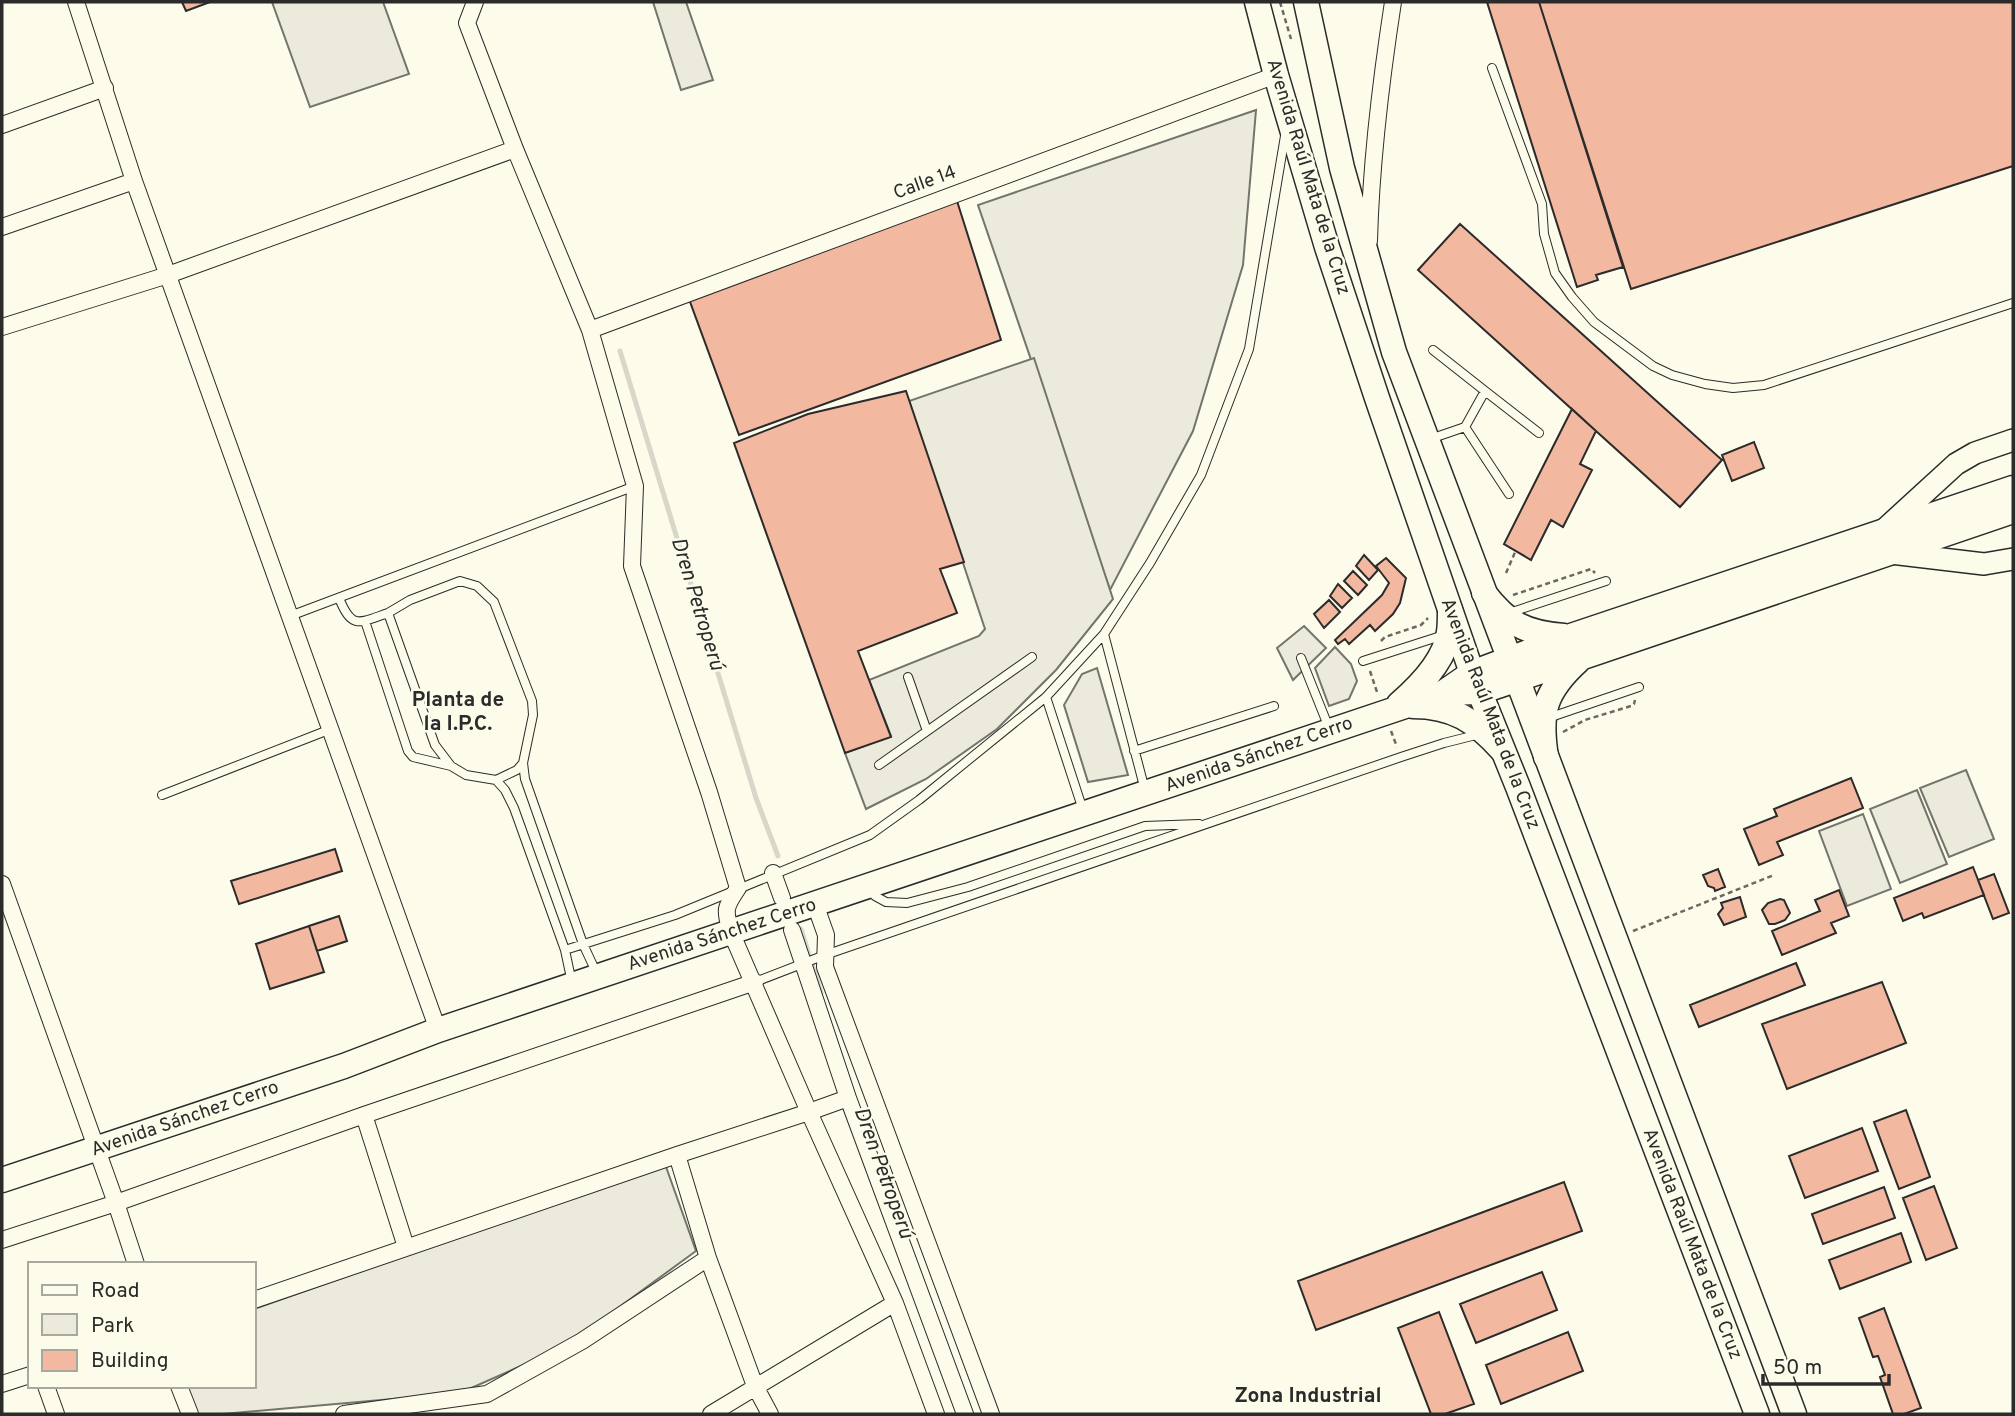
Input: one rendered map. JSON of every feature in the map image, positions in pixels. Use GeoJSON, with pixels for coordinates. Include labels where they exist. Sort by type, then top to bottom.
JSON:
{"type":"FeatureCollection","features":[{"type":"Feature","properties":{"kind":"main road","name":"Avenida Raúl Mata de la Cruz"},"geometry":{"type":"LineString","coordinates":[[1257,2],[1288,119],[1331,260],[1394,446],[1443,619],[1476,682],[1494,741],[1518,787],[1757,1414]]}},
{"type":"Feature","properties":{"kind":"main road","name":"Avenida Raúl Mata de la Cruz"},"geometry":{"type":"LineString","coordinates":[[1306,2],[1342,168],[1394,352],[1436,465],[1498,601],[1512,669],[1794,1414]]}},
{"type":"Feature","properties":{"kind":"main road","name":"Avenida Sánchez Cerro"},"geometry":{"type":"LineString","coordinates":[[1886,543],[1956,464],[1975,453],[2013,440]]}},
{"type":"Feature","properties":{"kind":"main road"},"geometry":{"type":"LineString","coordinates":[[1394,446],[1406,475],[1426,503],[1433,508],[1440,504],[1442,495],[1436,465]]}},
{"type":"Feature","properties":{"kind":"main road","name":"Avenida Sánchez Cerro"},"geometry":{"type":"LineString","coordinates":[[2,1180],[344,1066],[438,1030],[1512,669],[1582,657],[1886,543],[2013,488]]}},
{"type":"Feature","properties":{"kind":"main road","name":"Avenida Sánchez Cerro"},"geometry":{"type":"LineString","coordinates":[[1512,669],[1568,636],[1886,543],[2013,511]]}},
{"type":"Feature","properties":{"kind":"main road","name":"Avenida Sánchez Cerro"},"geometry":{"type":"LineString","coordinates":[[1886,543],[1984,565],[2013,559]]}},
{"type":"Feature","properties":{"kind":"main road"},"geometry":{"type":"LineString","coordinates":[[1498,601],[1530,631],[1568,636]]}},
{"type":"Feature","properties":{"kind":"main road"},"geometry":{"type":"LineString","coordinates":[[1399,708],[1430,673],[1443,619]]}},
{"type":"Feature","properties":{"kind":"main road"},"geometry":{"type":"LineString","coordinates":[[1546,757],[1551,727],[1545,706],[1567,671],[1582,657]]}},
{"type":"Feature","properties":{"kind":"main road"},"geometry":{"type":"LineString","coordinates":[[1399,708],[1441,708],[1472,721],[1494,741]]}},
{"type":"Feature","properties":{"kind":"street"},"geometry":{"type":"LineString","coordinates":[[76,2],[134,181],[438,1030]]}},
{"type":"Feature","properties":{"kind":"street"},"geometry":{"type":"LineString","coordinates":[[475,2],[467,23],[515,149],[590,330],[635,486],[632,566],[709,792],[738,888],[727,903],[726,914],[731,932],[895,1303],[936,1414]]}},
{"type":"Feature","properties":{"kind":"street"},"geometry":{"type":"LineString","coordinates":[[1368,261],[1371,190],[1393,2]]}},
{"type":"Feature","properties":{"kind":"street","name":"Calle 14"},"geometry":{"type":"LineString","coordinates":[[590,330],[1276,75]]}},
{"type":"Feature","properties":{"kind":"street"},"geometry":{"type":"LineString","coordinates":[[2,124],[105,88]]}},
{"type":"Feature","properties":{"kind":"street"},"geometry":{"type":"LineString","coordinates":[[2,327],[168,275],[515,149]]}},
{"type":"Feature","properties":{"kind":"street"},"geometry":{"type":"LineString","coordinates":[[2,227],[134,181]]}},
{"type":"Feature","properties":{"kind":"street"},"geometry":{"type":"LineString","coordinates":[[773,873],[782,898]]}},
{"type":"Feature","properties":{"kind":"street"},"geometry":{"type":"LineString","coordinates":[[2,884],[135,1262]]}},
{"type":"Feature","properties":{"kind":"street"},"geometry":{"type":"LineString","coordinates":[[815,904],[826,935],[825,967],[991,1414]]}},
{"type":"Feature","properties":{"kind":"street"},"geometry":{"type":"LineString","coordinates":[[792,930],[848,1098],[965,1414]]}},
{"type":"Feature","properties":{"kind":"street"},"geometry":{"type":"LineString","coordinates":[[2,1240],[755,982]]}},
{"type":"Feature","properties":{"kind":"street"},"geometry":{"type":"LineString","coordinates":[[256,1299],[848,1098]]}},
{"type":"Feature","properties":{"kind":"street"},"geometry":{"type":"LineString","coordinates":[[364,1115],[406,1247]]}},
{"type":"Feature","properties":{"kind":"street"},"geometry":{"type":"LineString","coordinates":[[677,1155],[708,1258],[755,1386],[770,1414]]}},
{"type":"Feature","properties":{"kind":"street"},"geometry":{"type":"LineString","coordinates":[[344,1414],[487,1394],[582,1341],[708,1258]]}},
{"type":"Feature","properties":{"kind":"street"},"geometry":{"type":"LineString","coordinates":[[711,1414],[895,1303]]}},
{"type":"Feature","properties":{"kind":"street"},"geometry":{"type":"LineString","coordinates":[[2,1384],[28,1376]]}},
{"type":"Feature","properties":{"kind":"street"},"geometry":{"type":"LineString","coordinates":[[47,1388],[56,1414]]}},
{"type":"Feature","properties":{"kind":"street"},"geometry":{"type":"LineString","coordinates":[[180,1388],[190,1414]]}},
{"type":"Feature","properties":{"kind":"lane"},"geometry":{"type":"LineString","coordinates":[[1492,68],[1542,204],[1544,234],[1555,274],[1594,322],[1653,366],[1672,375],[1733,388],[1764,385],[2013,303]]}},
{"type":"Feature","properties":{"kind":"lane"},"geometry":{"type":"LineString","coordinates":[[565,950],[675,915],[870,835],[894,819],[1046,697],[1104,634],[1150,563],[1201,475],[1249,349],[1288,119]]}},
{"type":"Feature","properties":{"kind":"lane"},"geometry":{"type":"LineString","coordinates":[[1433,350],[1539,433]]}},
{"type":"Feature","properties":{"kind":"lane"},"geometry":{"type":"LineString","coordinates":[[1427,440],[1465,427],[1485,391]]}},
{"type":"Feature","properties":{"kind":"lane"},"geometry":{"type":"LineString","coordinates":[[1465,427],[1509,494]]}},
{"type":"Feature","properties":{"kind":"lane"},"geometry":{"type":"LineString","coordinates":[[290,616],[635,486]]}},
{"type":"Feature","properties":{"kind":"lane"},"geometry":{"type":"LineString","coordinates":[[339,598],[345,614],[350,619],[365,621],[460,581],[477,586],[494,602],[533,701],[533,715],[523,763],[525,779],[583,944],[598,976]]}},
{"type":"Feature","properties":{"kind":"lane"},"geometry":{"type":"LineString","coordinates":[[1498,601],[1602,582]]}},
{"type":"Feature","properties":{"kind":"lane"},"geometry":{"type":"LineString","coordinates":[[388,613],[435,745],[451,765],[466,775],[496,780],[517,770],[523,763]]}},
{"type":"Feature","properties":{"kind":"lane"},"geometry":{"type":"LineString","coordinates":[[1366,660],[1443,619]]}},
{"type":"Feature","properties":{"kind":"lane"},"geometry":{"type":"LineString","coordinates":[[365,621],[408,751],[413,757],[451,765]]}},
{"type":"Feature","properties":{"kind":"lane"},"geometry":{"type":"LineString","coordinates":[[1104,634],[1145,793]]}},
{"type":"Feature","properties":{"kind":"lane"},"geometry":{"type":"LineString","coordinates":[[879,765],[1032,657]]}},
{"type":"Feature","properties":{"kind":"lane"},"geometry":{"type":"LineString","coordinates":[[1301,658],[1330,730]]}},
{"type":"Feature","properties":{"kind":"lane"},"geometry":{"type":"LineString","coordinates":[[908,677],[928,731]]}},
{"type":"Feature","properties":{"kind":"lane"},"geometry":{"type":"LineString","coordinates":[[1551,727],[1636,688]]}},
{"type":"Feature","properties":{"kind":"lane"},"geometry":{"type":"LineString","coordinates":[[1046,697],[1084,813]]}},
{"type":"Feature","properties":{"kind":"lane"},"geometry":{"type":"LineString","coordinates":[[1134,751],[1275,705]]}},
{"type":"Feature","properties":{"kind":"lane"},"geometry":{"type":"LineString","coordinates":[[162,795],[331,729]]}},
{"type":"Feature","properties":{"kind":"lane"},"geometry":{"type":"LineString","coordinates":[[755,982],[825,955],[1444,743],[1494,741]]}},
{"type":"Feature","properties":{"kind":"lane"},"geometry":{"type":"LineString","coordinates":[[496,780],[505,790],[514,808],[565,950],[572,985]]}},
{"type":"Feature","properties":{"kind":"lane"},"geometry":{"type":"LineString","coordinates":[[866,886],[875,896],[886,902],[908,903],[968,887],[1145,826],[1208,824]]}},
{"type":"Feature","properties":{"kind":"path"},"geometry":{"type":"LineString","coordinates":[[1506,573],[1516,550]]}},
{"type":"Feature","properties":{"kind":"path"},"geometry":{"type":"LineString","coordinates":[[1498,601],[1591,569],[1602,582]]}},
{"type":"Feature","properties":{"kind":"path"},"geometry":{"type":"LineString","coordinates":[[1366,660],[1385,637],[1443,619]]}},
{"type":"Feature","properties":{"kind":"path"},"geometry":{"type":"LineString","coordinates":[[1551,727],[1572,726],[1631,706],[1636,688]]}},
{"type":"Feature","properties":{"kind":"path"},"geometry":{"type":"LineString","coordinates":[[1627,933],[1774,875]]}},
{"type":"Feature","properties":{"kind":"green space"},"geometry":{"type":"Polygon","coordinates":[[[272,2],[383,2],[409,74],[310,107],[272,2]]]}},
{"type":"Feature","properties":{"kind":"green space"},"geometry":{"type":"Polygon","coordinates":[[[653,2],[686,2],[713,80],[681,90],[653,2]]]}},
{"type":"Feature","properties":{"kind":"green space"},"geometry":{"type":"Polygon","coordinates":[[[1256,110],[1243,265],[1193,431],[1110,590],[978,205],[1256,110]]]}},
{"type":"Feature","properties":{"kind":"green space"},"geometry":{"type":"Polygon","coordinates":[[[1335,647],[1351,664],[1357,681],[1349,699],[1329,706],[1315,668],[1335,647]]]}},
{"type":"Feature","properties":{"kind":"green space"},"geometry":{"type":"Polygon","coordinates":[[[1097,668],[1128,775],[1088,782],[1064,705],[1082,674],[1097,668]]]}},
{"type":"Feature","properties":{"kind":"green space"},"geometry":{"type":"Polygon","coordinates":[[[1966,770],[1994,839],[1949,857],[1920,788],[1966,770]]]}},
{"type":"Feature","properties":{"kind":"green space"},"geometry":{"type":"Polygon","coordinates":[[[1917,790],[1947,864],[1900,883],[1870,809],[1917,790]]]}},
{"type":"Feature","properties":{"kind":"green space"},"geometry":{"type":"Polygon","coordinates":[[[1863,814],[1891,889],[1847,906],[1819,831],[1863,814]]]}},
{"type":"Feature","properties":{"kind":"green space"},"geometry":{"type":"Polygon","coordinates":[[[665,1164],[696,1251],[566,1346],[460,1393],[197,1414],[188,1388],[256,1388],[256,1308],[665,1164]]]}},
{"type":"Feature","properties":{"kind":"shaded area"},"geometry":{"type":"Polygon","coordinates":[[[1034,358],[1113,599],[1056,670],[997,729],[926,779],[866,809],[845,753],[891,736],[869,680],[979,636],[985,629],[909,401],[1034,358]]]}},
{"type":"Feature","properties":{"kind":"shaded area"},"geometry":{"type":"Polygon","coordinates":[[[1304,626],[1326,648],[1293,680],[1277,648],[1304,626]]]}},
{"type":"Feature","properties":{"kind":"building"},"geometry":{"type":"Polygon","coordinates":[[[182,2],[210,2],[186,11],[182,2]]]}},
{"type":"Feature","properties":{"kind":"building"},"geometry":{"type":"Polygon","coordinates":[[[1487,2],[1539,2],[1623,267],[1596,275],[1598,280],[1577,287],[1487,2]]]}},
{"type":"Feature","properties":{"kind":"building"},"geometry":{"type":"Polygon","coordinates":[[[1539,2],[2013,2],[2013,166],[1631,289],[1539,2]]]}},
{"type":"Feature","properties":{"kind":"building"},"geometry":{"type":"Polygon","coordinates":[[[957,201],[1001,340],[739,435],[689,299],[957,201]]]}},
{"type":"Feature","properties":{"kind":"building"},"geometry":{"type":"Polygon","coordinates":[[[1460,224],[1722,460],[1680,507],[1418,270],[1460,224]]]}},
{"type":"Feature","properties":{"kind":"building"},"geometry":{"type":"Polygon","coordinates":[[[906,391],[964,562],[940,569],[957,613],[858,651],[891,737],[845,753],[734,443],[808,414],[906,391]]]}},
{"type":"Feature","properties":{"kind":"building"},"geometry":{"type":"Polygon","coordinates":[[[1572,409],[1596,431],[1580,464],[1592,470],[1563,527],[1551,520],[1531,560],[1504,544],[1572,409]]]}},
{"type":"Feature","properties":{"kind":"building"},"geometry":{"type":"Polygon","coordinates":[[[1754,442],[1764,468],[1732,481],[1722,455],[1754,442]]]}},
{"type":"Feature","properties":{"kind":"building"},"geometry":{"type":"Polygon","coordinates":[[[1364,555],[1378,570],[1369,580],[1356,566],[1364,555]]]}},
{"type":"Feature","properties":{"kind":"building"},"geometry":{"type":"Polygon","coordinates":[[[1386,558],[1406,578],[1400,603],[1393,614],[1375,631],[1370,625],[1349,644],[1345,639],[1338,644],[1335,640],[1382,595],[1389,583],[1376,566],[1386,558]]]}},
{"type":"Feature","properties":{"kind":"building"},"geometry":{"type":"Polygon","coordinates":[[[1353,571],[1367,585],[1358,595],[1344,581],[1353,571]]]}},
{"type":"Feature","properties":{"kind":"building"},"geometry":{"type":"Polygon","coordinates":[[[1338,584],[1352,598],[1342,608],[1330,596],[1338,584]]]}},
{"type":"Feature","properties":{"kind":"building"},"geometry":{"type":"Polygon","coordinates":[[[1329,600],[1340,612],[1324,628],[1314,614],[1329,600]]]}},
{"type":"Feature","properties":{"kind":"building"},"geometry":{"type":"Polygon","coordinates":[[[1851,778],[1863,808],[1777,842],[1783,855],[1759,865],[1744,829],[1777,816],[1774,809],[1851,778]]]}},
{"type":"Feature","properties":{"kind":"building"},"geometry":{"type":"Polygon","coordinates":[[[335,849],[342,871],[239,904],[231,881],[335,849]]]}},
{"type":"Feature","properties":{"kind":"building"},"geometry":{"type":"Polygon","coordinates":[[[1973,867],[1984,895],[1924,918],[1922,913],[1903,921],[1894,898],[1973,867]]]}},
{"type":"Feature","properties":{"kind":"building"},"geometry":{"type":"Polygon","coordinates":[[[1718,869],[1725,887],[1715,891],[1708,886],[1703,875],[1718,869]]]}},
{"type":"Feature","properties":{"kind":"building"},"geometry":{"type":"Polygon","coordinates":[[[1994,874],[2009,913],[1993,919],[1978,880],[1994,874]]]}},
{"type":"Feature","properties":{"kind":"building"},"geometry":{"type":"Polygon","coordinates":[[[1839,890],[1849,916],[1831,923],[1836,933],[1782,955],[1772,931],[1820,911],[1815,900],[1839,890]]]}},
{"type":"Feature","properties":{"kind":"building"},"geometry":{"type":"Polygon","coordinates":[[[1740,897],[1746,917],[1724,925],[1718,914],[1723,908],[1721,903],[1740,897]]]}},
{"type":"Feature","properties":{"kind":"building"},"geometry":{"type":"Polygon","coordinates":[[[1784,900],[1790,913],[1785,920],[1769,924],[1762,910],[1768,903],[1784,900]]]}},
{"type":"Feature","properties":{"kind":"building"},"geometry":{"type":"Polygon","coordinates":[[[339,916],[347,941],[317,951],[309,926],[339,916]]]}},
{"type":"Feature","properties":{"kind":"building"},"geometry":{"type":"Polygon","coordinates":[[[309,926],[324,972],[270,989],[256,944],[309,926]]]}},
{"type":"Feature","properties":{"kind":"building"},"geometry":{"type":"Polygon","coordinates":[[[1796,963],[1805,985],[1699,1027],[1690,1005],[1796,963]]]}},
{"type":"Feature","properties":{"kind":"building"},"geometry":{"type":"Polygon","coordinates":[[[1882,982],[1906,1043],[1787,1089],[1762,1024],[1882,982]]]}},
{"type":"Feature","properties":{"kind":"building"},"geometry":{"type":"Polygon","coordinates":[[[1906,1110],[1930,1177],[1899,1189],[1874,1122],[1906,1110]]]}},
{"type":"Feature","properties":{"kind":"building"},"geometry":{"type":"Polygon","coordinates":[[[1862,1128],[1878,1171],[1805,1198],[1789,1156],[1862,1128]]]}},
{"type":"Feature","properties":{"kind":"building"},"geometry":{"type":"Polygon","coordinates":[[[1564,1182],[1582,1231],[1316,1330],[1298,1281],[1564,1182]]]}},
{"type":"Feature","properties":{"kind":"building"},"geometry":{"type":"Polygon","coordinates":[[[1934,1186],[1957,1248],[1926,1260],[1903,1198],[1934,1186]]]}},
{"type":"Feature","properties":{"kind":"building"},"geometry":{"type":"Polygon","coordinates":[[[1884,1187],[1895,1218],[1823,1244],[1812,1214],[1884,1187]]]}},
{"type":"Feature","properties":{"kind":"building"},"geometry":{"type":"Polygon","coordinates":[[[1901,1233],[1911,1262],[1840,1289],[1829,1260],[1901,1233]]]}},
{"type":"Feature","properties":{"kind":"building"},"geometry":{"type":"Polygon","coordinates":[[[1542,1272],[1557,1310],[1476,1343],[1460,1304],[1542,1272]]]}},
{"type":"Feature","properties":{"kind":"building"},"geometry":{"type":"Polygon","coordinates":[[[1884,1308],[1921,1408],[1904,1414],[1893,1414],[1880,1377],[1885,1375],[1878,1356],[1873,1357],[1859,1318],[1884,1308]]]}},
{"type":"Feature","properties":{"kind":"building"},"geometry":{"type":"Polygon","coordinates":[[[1439,1312],[1474,1404],[1445,1414],[1431,1414],[1398,1328],[1439,1312]]]}},
{"type":"Feature","properties":{"kind":"building"},"geometry":{"type":"Polygon","coordinates":[[[1568,1332],[1583,1371],[1501,1404],[1486,1365],[1568,1332]]]}},
{"type":"Feature","properties":{"kind":"waterway","name":"Dren Petroperú"},"geometry":{"type":"LineString","coordinates":[[620,351],[756,798],[778,856]]}},
{"type":"Feature","properties":{"kind":"waterway","name":"Dren Petroperú"},"geometry":{"type":"LineString","coordinates":[[801,929],[821,993]]}},
{"type":"Feature","properties":{"kind":"district","name":"Planta de la I.P.C."},"geometry":{"type":"Point","coordinates":[458,712]}},
{"type":"Feature","properties":{"kind":"district","name":"Zona Industrial"},"geometry":{"type":"Point","coordinates":[1308,1396]}}]}
